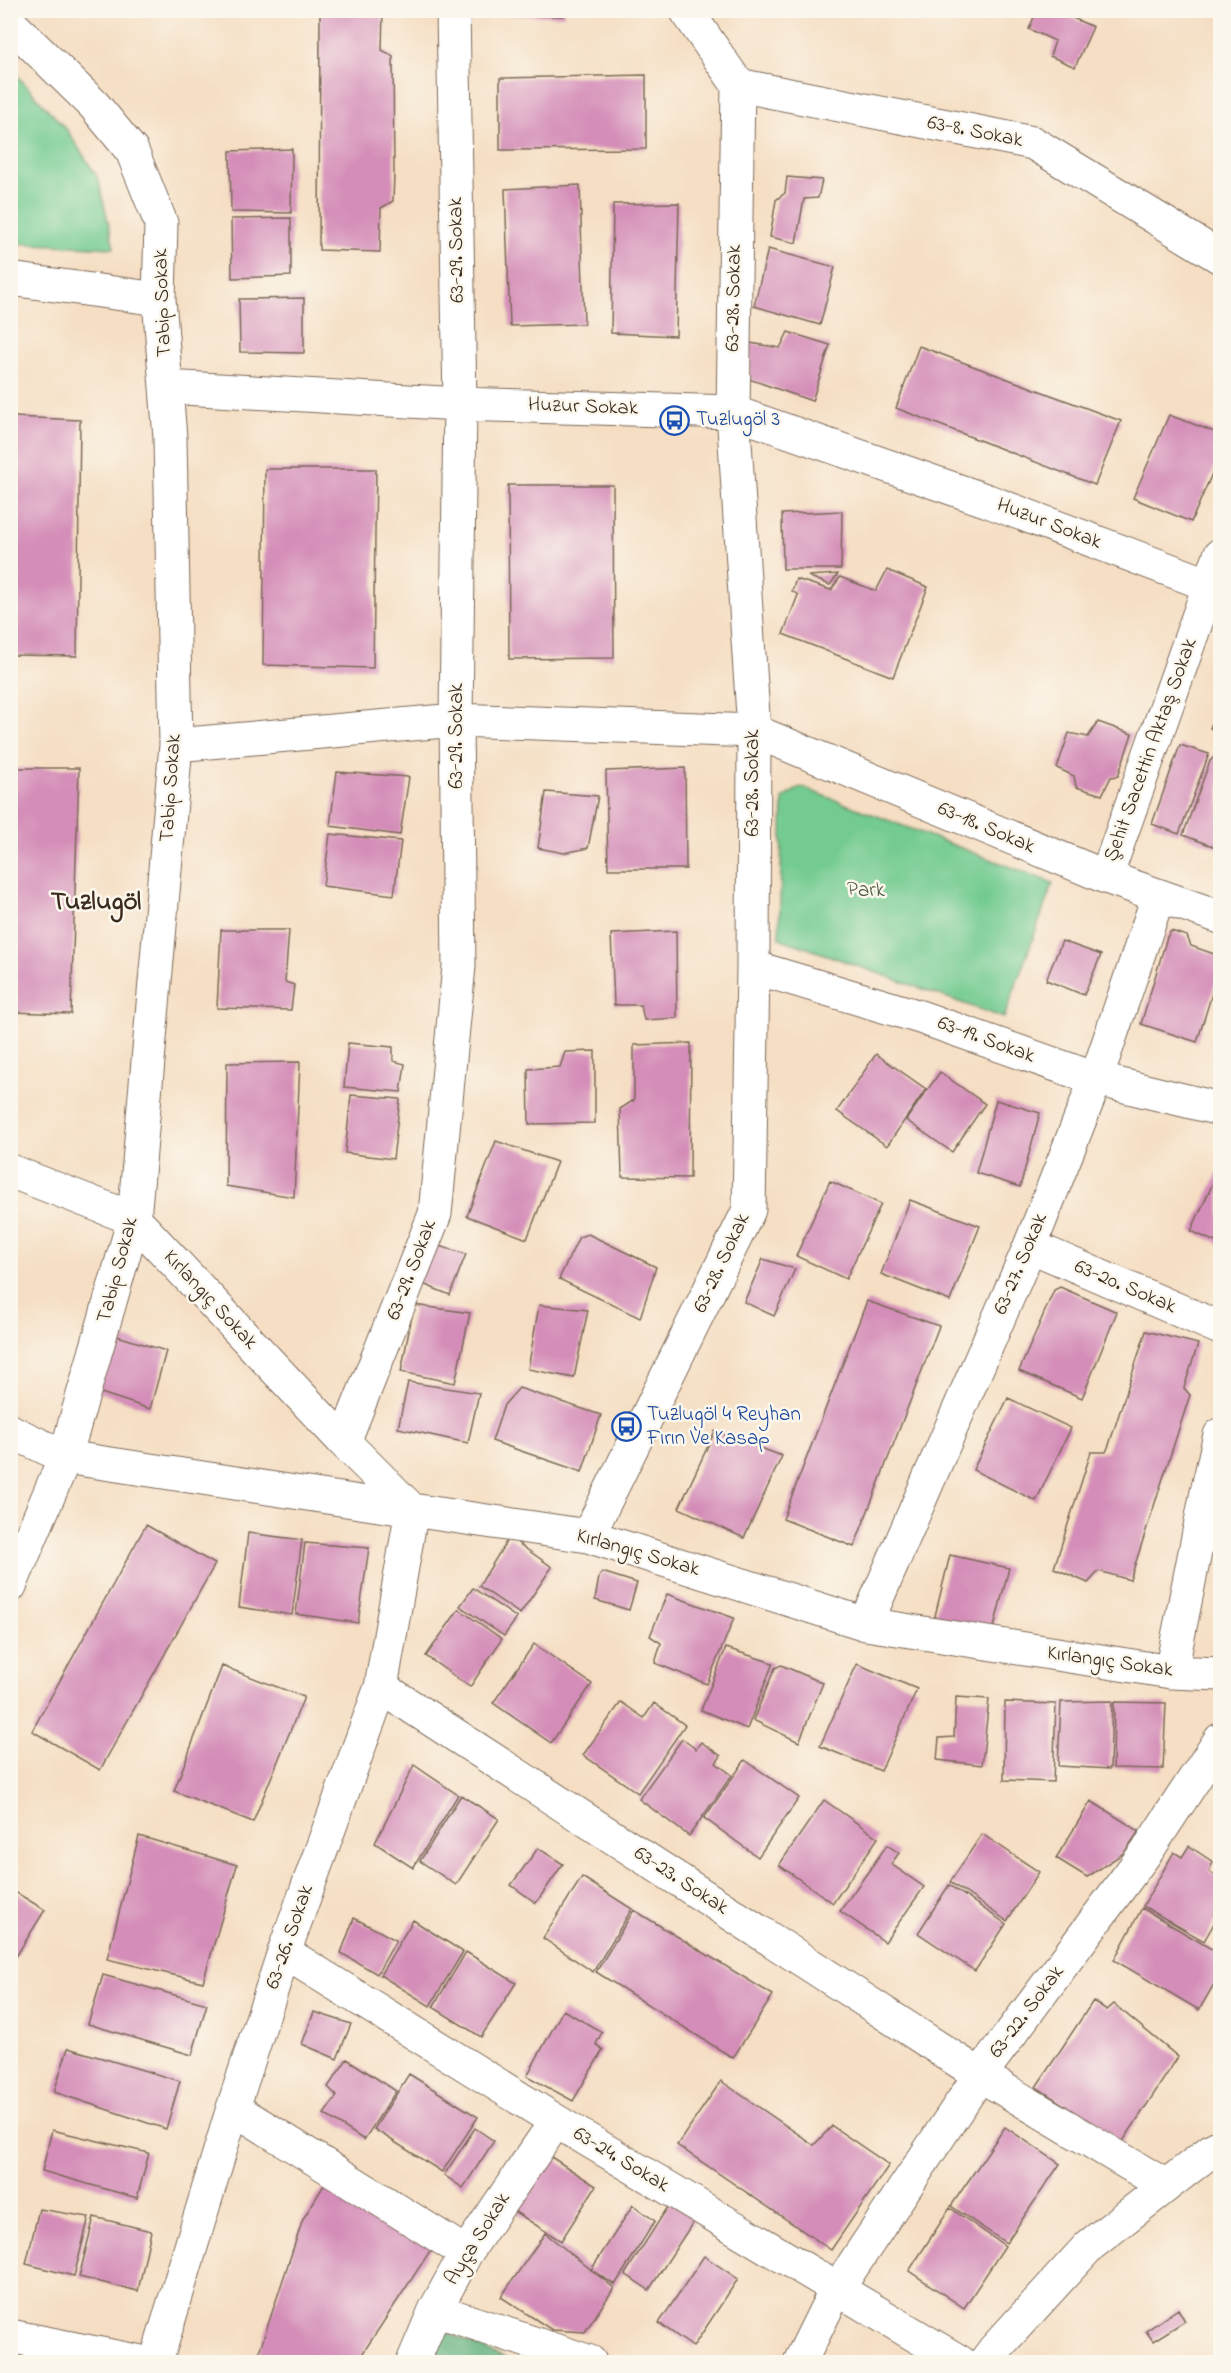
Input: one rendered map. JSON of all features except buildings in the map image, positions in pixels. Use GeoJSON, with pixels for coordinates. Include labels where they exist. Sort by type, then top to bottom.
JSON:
{"type":"FeatureCollection","features":[{"type":"Feature","properties":{"kind":"street","name":"63-29. Sokak"},"geometry":{"type":"LineString","coordinates":[[344,1442],[435,1214],[459,966],[456,720],[460,404],[453,10]]}},
{"type":"Feature","properties":{"kind":"street"},"geometry":{"type":"LineString","coordinates":[[686,10],[738,85]]}},
{"type":"Feature","properties":{"kind":"street","name":"Tabip Sokak"},"geometry":{"type":"LineString","coordinates":[[10,22],[94,105],[132,151],[160,223],[159,299],[170,438],[176,745],[134,1219],[65,1457],[10,1586]]}},
{"type":"Feature","properties":{"kind":"street","name":"63-8. Sokak"},"geometry":{"type":"LineString","coordinates":[[738,85],[1033,143],[1221,257]]}},
{"type":"Feature","properties":{"kind":"street","name":"63-28. Sokak"},"geometry":{"type":"LineString","coordinates":[[588,1536],[749,1210],[754,731],[733,412],[738,85]]}},
{"type":"Feature","properties":{"kind":"street"},"geometry":{"type":"LineString","coordinates":[[10,279],[159,299]]}},
{"type":"Feature","properties":{"kind":"street","name":"Huzur Sokak"},"geometry":{"type":"LineString","coordinates":[[166,387],[460,404],[733,412],[988,501],[1217,577]]}},
{"type":"Feature","properties":{"kind":"street","name":"Şehit Sacettin Aktaş Sokak"},"geometry":{"type":"LineString","coordinates":[[1106,878],[1217,577]]}},
{"type":"Feature","properties":{"kind":"street"},"geometry":{"type":"LineString","coordinates":[[176,745],[456,720],[754,731]]}},
{"type":"Feature","properties":{"kind":"street","name":"63-18. Sokak"},"geometry":{"type":"LineString","coordinates":[[754,731],[1106,878],[1221,917]]}},
{"type":"Feature","properties":{"kind":"street","name":"63-27. Sokak"},"geometry":{"type":"LineString","coordinates":[[866,1624],[1030,1246],[1096,1079],[1158,897]]}},
{"type":"Feature","properties":{"kind":"street","name":"63-19. Sokak"},"geometry":{"type":"LineString","coordinates":[[753,967],[920,1017],[1096,1079],[1221,1109]]}},
{"type":"Feature","properties":{"kind":"street"},"geometry":{"type":"LineString","coordinates":[[10,1172],[134,1219]]}},
{"type":"Feature","properties":{"kind":"street","name":"Kırlangıç Sokak"},"geometry":{"type":"LineString","coordinates":[[134,1219],[344,1442],[412,1510],[588,1536],[866,1624],[1171,1672],[1221,1674]]}},
{"type":"Feature","properties":{"kind":"street","name":"63-20. Sokak"},"geometry":{"type":"LineString","coordinates":[[1030,1246],[1221,1328]]}},
{"type":"Feature","properties":{"kind":"street"},"geometry":{"type":"LineString","coordinates":[[10,1431],[65,1457],[412,1510]]}},
{"type":"Feature","properties":{"kind":"street"},"geometry":{"type":"LineString","coordinates":[[1171,1672],[1207,1492],[1221,1435]]}},
{"type":"Feature","properties":{"kind":"street","name":"63-26. Sokak"},"geometry":{"type":"LineString","coordinates":[[156,2362],[233,2108],[284,1952],[381,1687],[412,1510]]}},
{"type":"Feature","properties":{"kind":"street","name":"63-23. Sokak"},"geometry":{"type":"LineString","coordinates":[[381,1687],[980,2075],[1166,2186]]}},
{"type":"Feature","properties":{"kind":"street","name":"63-22. Sokak"},"geometry":{"type":"LineString","coordinates":[[800,2362],[838,2288],[980,2075],[1147,1851],[1221,1740]]}},
{"type":"Feature","properties":{"kind":"street","name":"63-24. Sokak"},"geometry":{"type":"LineString","coordinates":[[284,1952],[556,2121],[960,2362]]}},
{"type":"Feature","properties":{"kind":"street"},"geometry":{"type":"LineString","coordinates":[[233,2108],[466,2253]]}},
{"type":"Feature","properties":{"kind":"street","name":"Ayça Sokak"},"geometry":{"type":"LineString","coordinates":[[413,2362],[435,2310],[466,2253],[556,2121]]}},
{"type":"Feature","properties":{"kind":"street"},"geometry":{"type":"LineString","coordinates":[[985,2362],[1089,2246],[1212,2150],[1221,2146]]}},
{"type":"Feature","properties":{"kind":"street"},"geometry":{"type":"LineString","coordinates":[[435,2310],[590,2362]]}},
{"type":"Feature","properties":{"kind":"street"},"geometry":{"type":"LineString","coordinates":[[10,2336],[141,2362]]}},
{"type":"Feature","properties":{"kind":"green space"},"geometry":{"type":"Polygon","coordinates":[[[11,69],[67,130],[98,178],[114,248],[11,243],[11,69]]]}},
{"type":"Feature","properties":{"kind":"green space","name":"Park"},"geometry":{"type":"Polygon","coordinates":[[[801,787],[1053,883],[1004,1018],[779,938],[783,798],[801,787]]]}},
{"type":"Feature","properties":{"kind":"green space"},"geometry":{"type":"Polygon","coordinates":[[[443,2330],[511,2362],[434,2362],[443,2330]]]}},
{"type":"Feature","properties":{"kind":"place","name":"Tuzlugöl 3"},"geometry":{"type":"Point","coordinates":[675,420]}},
{"type":"Feature","properties":{"kind":"place","name":"Tuzlugöl 4 Reyhan Fırın Ve Kasap"},"geometry":{"type":"Point","coordinates":[626,1427]}},
{"type":"Feature","properties":{"kind":"district","name":"Tuzlugöl"},"geometry":{"type":"Point","coordinates":[96,902]}}]}
